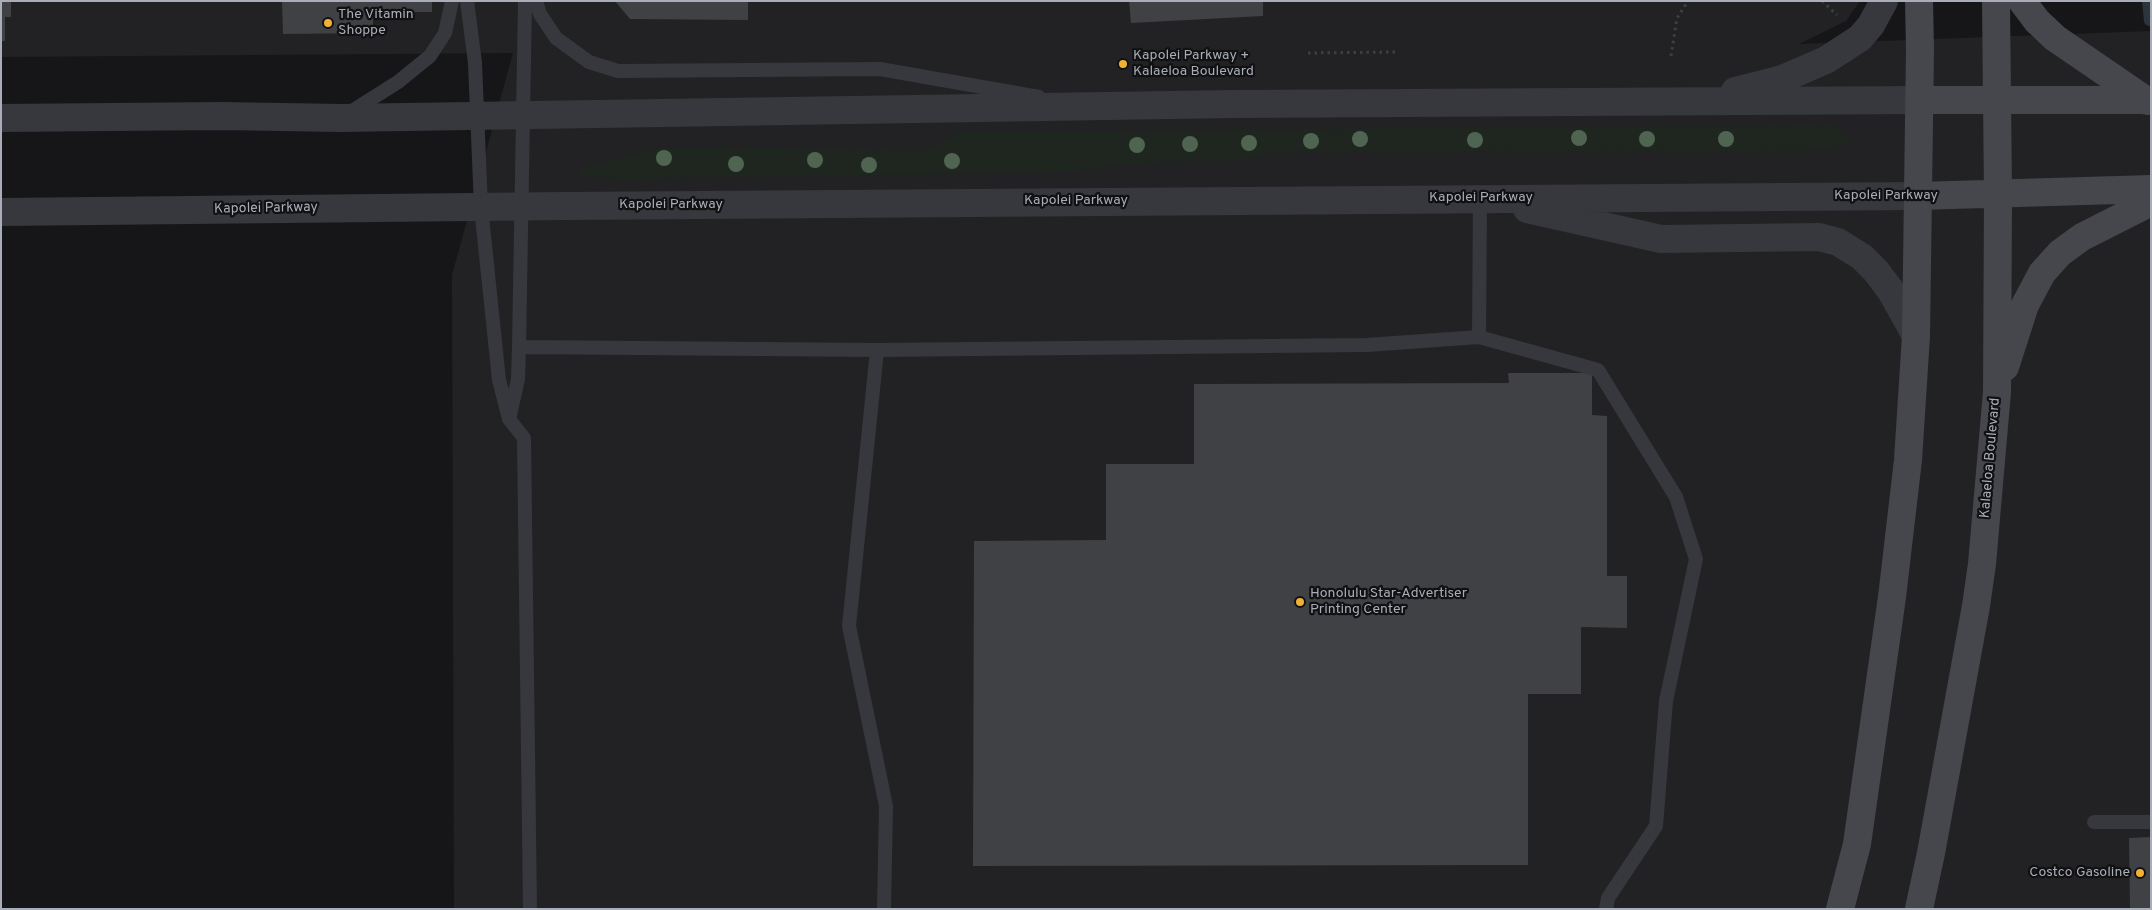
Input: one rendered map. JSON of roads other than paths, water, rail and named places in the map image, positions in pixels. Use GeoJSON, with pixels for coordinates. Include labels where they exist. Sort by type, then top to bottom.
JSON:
{"type":"FeatureCollection","features":[{"type":"Feature","properties":{"kind":"main road"},"geometry":{"type":"LineString","coordinates":[[1840,909],[1857,844],[1892,597],[1908,460],[1916,336],[1919,1]]}},
{"type":"Feature","properties":{"kind":"main road","name":"Kalaeloa Boulevard"},"geometry":{"type":"LineString","coordinates":[[1919,909],[1976,606],[1982,564],[1997,392],[1998,195],[1996,1]]}},
{"type":"Feature","properties":{"kind":"main road"},"geometry":{"type":"LineString","coordinates":[[2022,1],[2037,21],[2055,38],[2149,100]]}},
{"type":"Feature","properties":{"kind":"main road"},"geometry":{"type":"LineString","coordinates":[[1919,100],[2149,100]]}},
{"type":"Feature","properties":{"kind":"main road","name":"Kapolei Parkway"},"geometry":{"type":"LineString","coordinates":[[1918,196],[2151,189]]}},
{"type":"Feature","properties":{"kind":"main road"},"geometry":{"type":"LineString","coordinates":[[1997,392],[2025,305],[2042,273],[2060,253],[2082,236],[2151,202]]}},
{"type":"Feature","properties":{"kind":"street"},"geometry":{"type":"LineString","coordinates":[[1686,102],[1782,80],[1826,60],[1860,38],[1871,25],[1884,1]]}},
{"type":"Feature","properties":{"kind":"street"},"geometry":{"type":"LineString","coordinates":[[1,118],[222,116],[342,118],[1099,107],[1919,100]]}},
{"type":"Feature","properties":{"kind":"street","name":"Kapolei Parkway"},"geometry":{"type":"LineString","coordinates":[[1,212],[1480,198],[1918,196]]}},
{"type":"Feature","properties":{"kind":"street"},"geometry":{"type":"LineString","coordinates":[[1480,198],[1661,239],[1819,237],[1838,242],[1862,257],[1876,271],[1891,291],[1916,336]]}},
{"type":"Feature","properties":{"kind":"lane"},"geometry":{"type":"LineString","coordinates":[[342,118],[398,82],[430,56],[445,33],[452,1]]}},
{"type":"Feature","properties":{"kind":"lane"},"geometry":{"type":"LineString","coordinates":[[467,1],[475,64],[481,207],[499,380],[510,419],[524,438],[530,909]]}},
{"type":"Feature","properties":{"kind":"lane"},"geometry":{"type":"LineString","coordinates":[[510,419],[518,379],[525,1]]}},
{"type":"Feature","properties":{"kind":"lane"},"geometry":{"type":"LineString","coordinates":[[536,1],[540,14],[556,38],[589,62],[618,71],[880,69],[1099,107]]}},
{"type":"Feature","properties":{"kind":"lane"},"geometry":{"type":"LineString","coordinates":[[1479,337],[1480,198]]}},
{"type":"Feature","properties":{"kind":"lane"},"geometry":{"type":"LineString","coordinates":[[519,347],[877,350],[1367,345],[1479,337],[1598,370],[1676,497],[1696,559],[1666,700],[1656,826],[1608,898],[1606,909]]}},
{"type":"Feature","properties":{"kind":"lane"},"geometry":{"type":"LineString","coordinates":[[877,350],[849,626],[886,806],[884,909]]}},
{"type":"Feature","properties":{"kind":"lane"},"geometry":{"type":"LineString","coordinates":[[2094,822],[2151,822]]}},
{"type":"Feature","properties":{"kind":"waterway"},"geometry":{"type":"LineString","coordinates":[[2147,1],[2149,21]]}},
{"type":"Feature","properties":{"kind":"place","name":"The Vitamin Shoppe"},"geometry":{"type":"Point","coordinates":[328,23]}},
{"type":"Feature","properties":{"kind":"place","name":"Kapolei Parkway + Kalaeloa Boulevard"},"geometry":{"type":"Point","coordinates":[1123,64]}},
{"type":"Feature","properties":{"kind":"place","name":"Honolulu Star-Advertiser Printing Center"},"geometry":{"type":"Point","coordinates":[1300,602]}},
{"type":"Feature","properties":{"kind":"place","name":"Costco Gasoline"},"geometry":{"type":"Point","coordinates":[2140,873]}}]}
